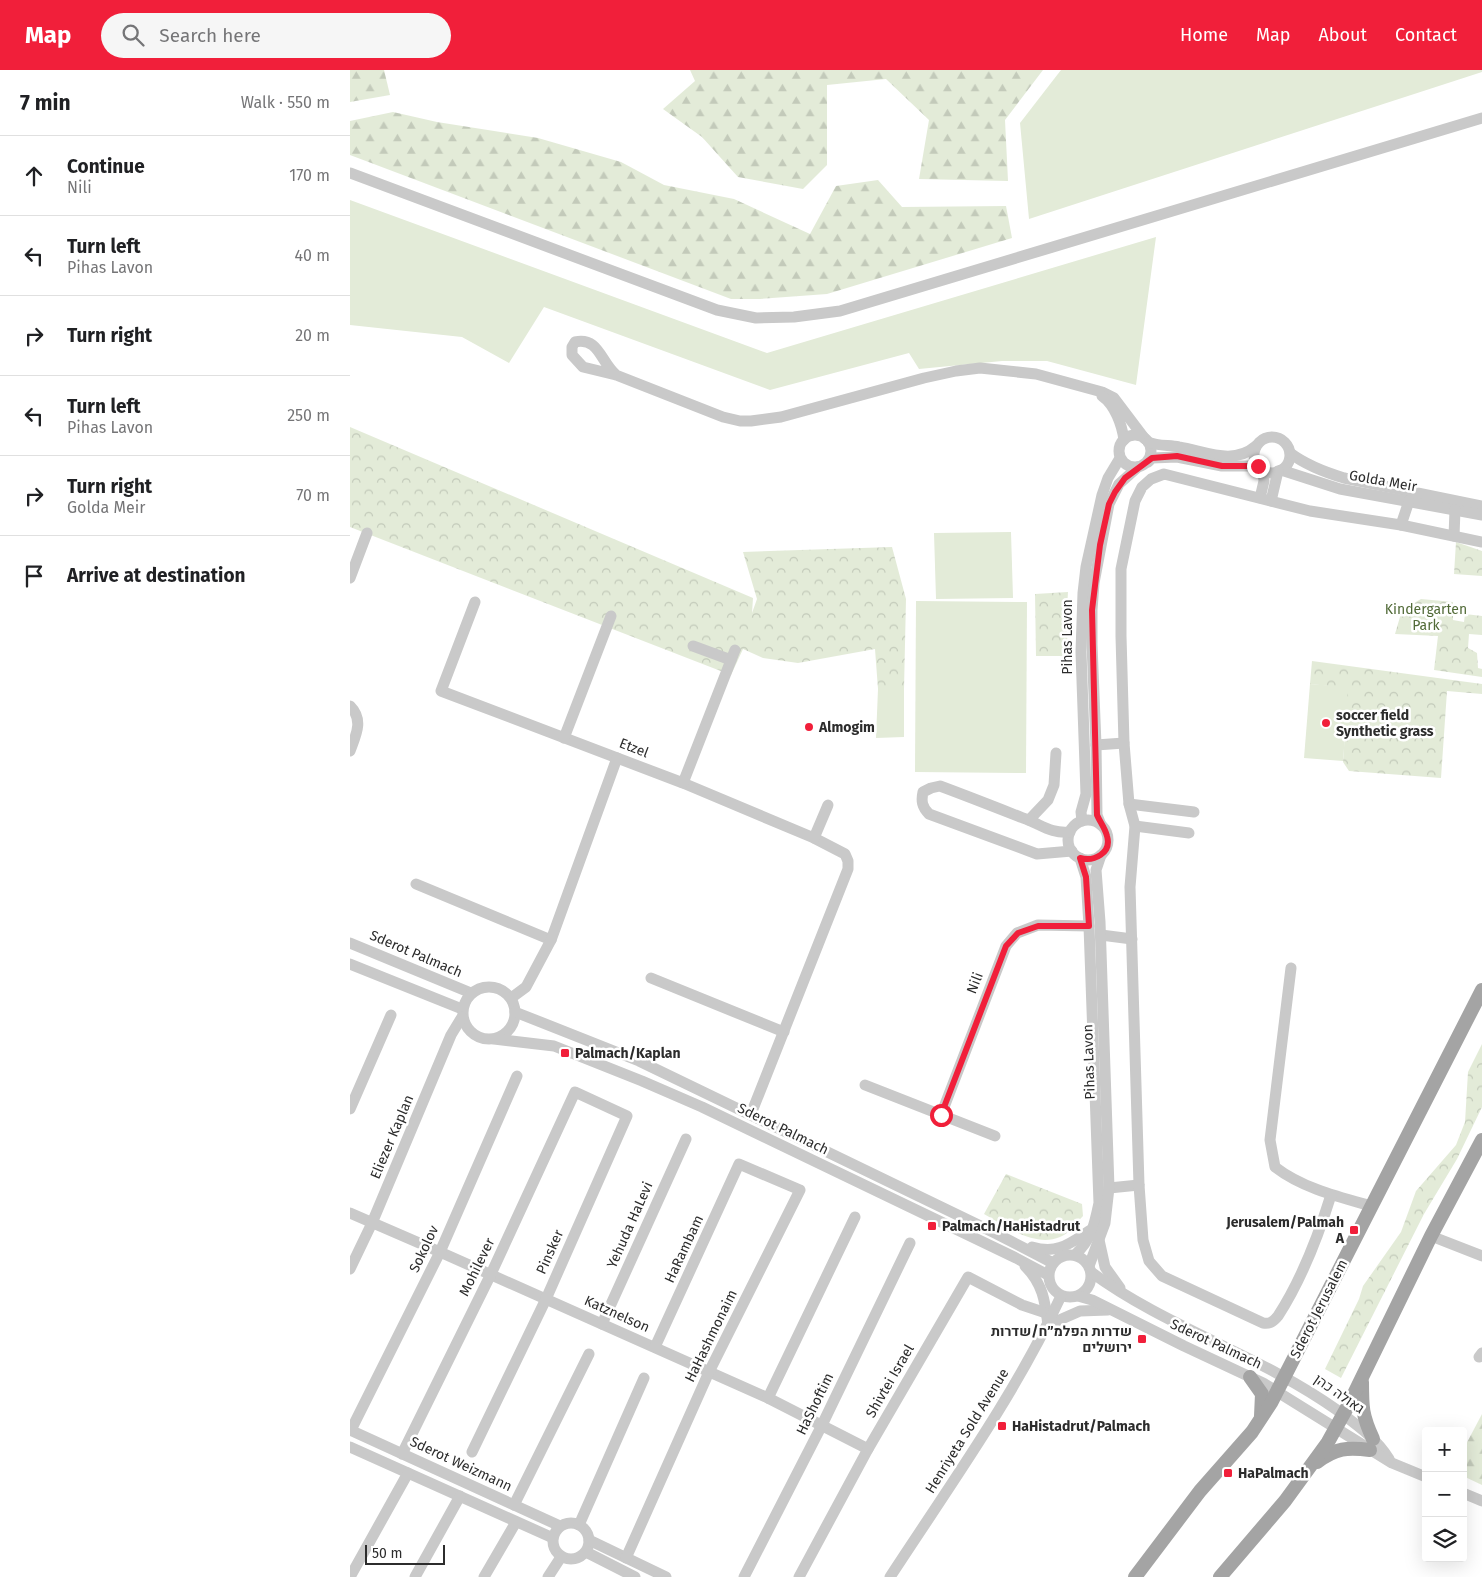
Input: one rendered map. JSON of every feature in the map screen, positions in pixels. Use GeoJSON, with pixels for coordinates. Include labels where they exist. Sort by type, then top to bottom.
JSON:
{"type":"FeatureCollection","features":[{"type":"Feature","properties":{"kind":"main road","name":"Sderot Jerusalem"},"geometry":{"type":"LineString","coordinates":[[1134,1577],[1200,1491],[1261,1420],[1482,990]]}},
{"type":"Feature","properties":{"kind":"main road"},"geometry":{"type":"LineString","coordinates":[[1220,1577],[1285,1501],[1312,1465],[1343,1415],[1431,1236],[1482,1140]]}},
{"type":"Feature","properties":{"kind":"main road"},"geometry":{"type":"LineString","coordinates":[[1250,1377],[1262,1394],[1261,1420]]}},
{"type":"Feature","properties":{"kind":"main road"},"geometry":{"type":"LineString","coordinates":[[1312,1465],[1329,1453],[1337,1450],[1372,1444],[1362,1410],[1362,1378]]}},
{"type":"Feature","properties":{"kind":"street"},"geometry":{"type":"LineString","coordinates":[[350,173],[717,310],[756,318],[794,317],[840,311],[1482,118]]}},
{"type":"Feature","properties":{"kind":"street"},"geometry":{"type":"LineString","coordinates":[[616,375],[723,417],[740,421],[781,417],[956,371],[980,368],[1036,374],[1093,389],[1114,398],[1147,440],[1151,454],[1143,465]]}},
{"type":"Feature","properties":{"kind":"street"},"geometry":{"type":"LineString","coordinates":[[1093,389],[1107,400],[1121,425],[1124,440]]}},
{"type":"Feature","properties":{"kind":"street"},"geometry":{"type":"LineString","coordinates":[[1265,500],[1280,470],[1288,462],[1290,453],[1289,448],[1283,441],[1274,437],[1264,439],[1243,455],[1220,456],[1178,447],[1158,445],[1141,436],[1132,436],[1124,440],[1120,448],[1120,458],[1128,466],[1143,465],[1152,458],[1177,456],[1222,466],[1261,468],[1269,472],[1280,470]]}},
{"type":"Feature","properties":{"kind":"street"},"geometry":{"type":"LineString","coordinates":[[1256,446],[1254,456],[1261,468],[1265,500]]}},
{"type":"Feature","properties":{"kind":"street","name":"Golda Meir"},"geometry":{"type":"LineString","coordinates":[[1290,453],[1307,464],[1344,478],[1482,506]]}},
{"type":"Feature","properties":{"kind":"street","name":"Pihas Lavon"},"geometry":{"type":"LineString","coordinates":[[1082,821],[1081,812],[1086,794],[1081,652],[1082,593],[1102,495],[1108,478],[1120,458]]}},
{"type":"Feature","properties":{"kind":"street","name":"Pihas Lavon"},"geometry":{"type":"LineString","coordinates":[[1101,825],[1097,815],[1092,644],[1094,583],[1109,504],[1120,484],[1143,465]]}},
{"type":"Feature","properties":{"kind":"street","name":"Golda Meir"},"geometry":{"type":"LineString","coordinates":[[1280,470],[1340,489],[1482,515]]}},
{"type":"Feature","properties":{"kind":"street"},"geometry":{"type":"LineString","coordinates":[[1331,1194],[1322,1223],[1302,1273],[1278,1316],[1270,1324],[1263,1323],[1162,1276],[1149,1261],[1143,1240],[1139,1185],[1130,887],[1135,826],[1129,804],[1124,743],[1121,636],[1122,569],[1135,501],[1142,487],[1151,479],[1164,474],[1310,511],[1401,525],[1482,542]]}},
{"type":"Feature","properties":{"kind":"street"},"geometry":{"type":"LineString","coordinates":[[1401,525],[1409,501]]}},
{"type":"Feature","properties":{"kind":"street"},"geometry":{"type":"LineString","coordinates":[[1454,536],[1455,510]]}},
{"type":"Feature","properties":{"kind":"street"},"geometry":{"type":"LineString","coordinates":[[350,578],[367,532]]}},
{"type":"Feature","properties":{"kind":"street","name":"Etzel"},"geometry":{"type":"LineString","coordinates":[[475,602],[441,691],[683,782],[814,838],[845,854],[848,861],[848,869],[751,1114]]}},
{"type":"Feature","properties":{"kind":"street"},"geometry":{"type":"LineString","coordinates":[[564,738],[611,616]]}},
{"type":"Feature","properties":{"kind":"street"},"geometry":{"type":"LineString","coordinates":[[683,782],[733,655],[692,646]]}},
{"type":"Feature","properties":{"kind":"street"},"geometry":{"type":"LineString","coordinates":[[350,706],[357,717],[359,728],[350,751]]}},
{"type":"Feature","properties":{"kind":"street"},"geometry":{"type":"LineString","coordinates":[[1096,745],[1124,743]]}},
{"type":"Feature","properties":{"kind":"street"},"geometry":{"type":"LineString","coordinates":[[1029,820],[1048,800],[1054,785],[1056,753]]}},
{"type":"Feature","properties":{"kind":"street"},"geometry":{"type":"LineString","coordinates":[[510,998],[526,988],[550,940],[617,758]]}},
{"type":"Feature","properties":{"kind":"street"},"geometry":{"type":"LineString","coordinates":[[1070,832],[1050,831],[1029,820],[940,786],[923,792],[922,804],[929,814],[1037,854],[1076,855],[1091,860],[1101,855],[1107,846],[1107,834],[1101,825],[1095,822],[1082,821],[1070,832],[1069,842],[1076,855]]}},
{"type":"Feature","properties":{"kind":"street"},"geometry":{"type":"LineString","coordinates":[[1129,804],[1194,812]]}},
{"type":"Feature","properties":{"kind":"street"},"geometry":{"type":"LineString","coordinates":[[814,838],[828,805]]}},
{"type":"Feature","properties":{"kind":"street"},"geometry":{"type":"LineString","coordinates":[[1135,826],[1189,832]]}},
{"type":"Feature","properties":{"kind":"street","name":"Pihas Lavon"},"geometry":{"type":"LineString","coordinates":[[1076,855],[1086,877],[1099,1177],[1099,1203],[1094,1228],[1087,1244],[1076,1255]]}},
{"type":"Feature","properties":{"kind":"street","name":"Pihas Lavon"},"geometry":{"type":"LineString","coordinates":[[1090,1269],[1105,1223],[1109,1188],[1096,870],[1101,855]]}},
{"type":"Feature","properties":{"kind":"street"},"geometry":{"type":"LineString","coordinates":[[416,884],[550,940]]}},
{"type":"Feature","properties":{"kind":"street","name":"Nili"},"geometry":{"type":"LineString","coordinates":[[941,1115],[1006,946],[1018,933],[1038,926],[1089,926]]}},
{"type":"Feature","properties":{"kind":"street"},"geometry":{"type":"LineString","coordinates":[[1100,936],[1132,939]]}},
{"type":"Feature","properties":{"kind":"street","name":"Sderot Palmach"},"geometry":{"type":"LineString","coordinates":[[350,943],[471,993]]}},
{"type":"Feature","properties":{"kind":"street"},"geometry":{"type":"LineString","coordinates":[[350,964],[462,1013]]}},
{"type":"Feature","properties":{"kind":"street"},"geometry":{"type":"LineString","coordinates":[[1291,968],[1270,1140],[1275,1167],[1284,1174],[1331,1194],[1371,1206]]}},
{"type":"Feature","properties":{"kind":"street"},"geometry":{"type":"LineString","coordinates":[[651,978],[784,1032]]}},
{"type":"Feature","properties":{"kind":"street"},"geometry":{"type":"LineString","coordinates":[[488,987],[496,988],[510,998],[515,1012],[513,1025],[502,1036],[486,1040],[470,1032],[465,1025],[462,1013],[467,998],[471,993],[488,987]]}},
{"type":"Feature","properties":{"kind":"street","name":"Sderot Palmach"},"geometry":{"type":"LineString","coordinates":[[515,1012],[639,1061],[998,1234],[1053,1263]]}},
{"type":"Feature","properties":{"kind":"street","name":"Eliezer Kaplan"},"geometry":{"type":"LineString","coordinates":[[350,1269],[372,1223],[462,1013]]}},
{"type":"Feature","properties":{"kind":"street"},"geometry":{"type":"LineString","coordinates":[[350,1108],[391,1015]]}},
{"type":"Feature","properties":{"kind":"street","name":"Sderot Palmach"},"geometry":{"type":"LineString","coordinates":[[494,1039],[554,1046],[642,1081],[711,1111],[1048,1275]]}},
{"type":"Feature","properties":{"kind":"street","name":"Sokolov"},"geometry":{"type":"LineString","coordinates":[[350,1430],[440,1252],[517,1076]]}},
{"type":"Feature","properties":{"kind":"street"},"geometry":{"type":"LineString","coordinates":[[865,1085],[995,1136]]}},
{"type":"Feature","properties":{"kind":"street","name":"Mohilever"},"geometry":{"type":"LineString","coordinates":[[402,1454],[491,1274],[575,1092]]}},
{"type":"Feature","properties":{"kind":"street","name":"Pinsker"},"geometry":{"type":"LineString","coordinates":[[472,1452],[546,1299],[628,1116],[575,1092]]}},
{"type":"Feature","properties":{"kind":"street","name":"Yehuda HaLevi"},"geometry":{"type":"LineString","coordinates":[[602,1324],[686,1139]]}},
{"type":"Feature","properties":{"kind":"street","name":"HaRambam"},"geometry":{"type":"LineString","coordinates":[[655,1348],[739,1164]]}},
{"type":"Feature","properties":{"kind":"street","name":"HaHashmonaim"},"geometry":{"type":"LineString","coordinates":[[626,1558],[709,1372],[800,1190],[739,1164]]}},
{"type":"Feature","properties":{"kind":"street"},"geometry":{"type":"LineString","coordinates":[[1109,1188],[1139,1185]]}},
{"type":"Feature","properties":{"kind":"street","name":"Katznelson"},"geometry":{"type":"LineString","coordinates":[[350,1214],[491,1274],[768,1398],[868,1449]]}},
{"type":"Feature","properties":{"kind":"street"},"geometry":{"type":"LineString","coordinates":[[768,1398],[855,1217]]}},
{"type":"Feature","properties":{"kind":"street"},"geometry":{"type":"LineString","coordinates":[[998,1234],[1030,1247],[1054,1250],[1069,1244],[1094,1228]]}},
{"type":"Feature","properties":{"kind":"street"},"geometry":{"type":"LineString","coordinates":[[1431,1236],[1482,1256]]}},
{"type":"Feature","properties":{"kind":"street"},"geometry":{"type":"LineString","coordinates":[[1099,1240],[1105,1267],[1132,1300]]}},
{"type":"Feature","properties":{"kind":"street","name":"HaShoftim"},"geometry":{"type":"LineString","coordinates":[[744,1577],[822,1426],[910,1243]]}},
{"type":"Feature","properties":{"kind":"street"},"geometry":{"type":"LineString","coordinates":[[1076,1255],[1084,1260],[1090,1269],[1091,1278],[1087,1289],[1078,1296],[1067,1298],[1051,1288],[1048,1275],[1053,1263],[1059,1257],[1076,1255]]}},
{"type":"Feature","properties":{"kind":"street"},"geometry":{"type":"LineString","coordinates":[[1016,1258],[1037,1280],[1046,1303],[1048,1325],[1080,1311],[1114,1311]]}},
{"type":"Feature","properties":{"kind":"street","name":"Sderot Palmach"},"geometry":{"type":"LineString","coordinates":[[1090,1269],[1132,1300],[1284,1377]]}},
{"type":"Feature","properties":{"kind":"street","name":"Shivtei Israel"},"geometry":{"type":"LineString","coordinates":[[799,1577],[868,1449],[968,1277],[1022,1305],[1046,1313]]}},
{"type":"Feature","properties":{"kind":"street","name":"Henriyeta Sold Avenue"},"geometry":{"type":"LineString","coordinates":[[890,1577],[1001,1409],[1048,1325],[1061,1296]]}},
{"type":"Feature","properties":{"kind":"street","name":"Sderot Palmach"},"geometry":{"type":"LineString","coordinates":[[1078,1296],[1092,1300],[1278,1390],[1335,1428]]}},
{"type":"Feature","properties":{"kind":"street"},"geometry":{"type":"LineString","coordinates":[[514,1505],[589,1354]]}},
{"type":"Feature","properties":{"kind":"street","name":"גאולה כהן"},"geometry":{"type":"LineString","coordinates":[[1284,1377],[1318,1397],[1343,1415],[1372,1444]]}},
{"type":"Feature","properties":{"kind":"street"},"geometry":{"type":"LineString","coordinates":[[579,1525],[644,1378]]}},
{"type":"Feature","properties":{"kind":"street"},"geometry":{"type":"LineString","coordinates":[[1335,1428],[1372,1444],[1392,1463],[1422,1475]]}},
{"type":"Feature","properties":{"kind":"street","name":"Sderot Weizmann"},"geometry":{"type":"LineString","coordinates":[[350,1430],[560,1526]]}},
{"type":"Feature","properties":{"kind":"street"},"geometry":{"type":"LineString","coordinates":[[350,1447],[553,1538]]}},
{"type":"Feature","properties":{"kind":"street"},"geometry":{"type":"LineString","coordinates":[[350,1577],[408,1473]]}},
{"type":"Feature","properties":{"kind":"street"},"geometry":{"type":"LineString","coordinates":[[1467,1495],[1482,1501]]}},
{"type":"Feature","properties":{"kind":"street"},"geometry":{"type":"LineString","coordinates":[[415,1577],[460,1496]]}},
{"type":"Feature","properties":{"kind":"street"},"geometry":{"type":"LineString","coordinates":[[484,1577],[516,1522]]}},
{"type":"Feature","properties":{"kind":"street"},"geometry":{"type":"LineString","coordinates":[[570,1523],[579,1525],[584,1528],[589,1540],[586,1552],[577,1558],[571,1559],[561,1556],[554,1548],[553,1538],[556,1529],[570,1523]]}},
{"type":"Feature","properties":{"kind":"street"},"geometry":{"type":"LineString","coordinates":[[589,1540],[666,1577]]}},
{"type":"Feature","properties":{"kind":"street"},"geometry":{"type":"LineString","coordinates":[[586,1552],[619,1573],[635,1577]]}},
{"type":"Feature","properties":{"kind":"street"},"geometry":{"type":"LineString","coordinates":[[548,1577],[561,1556]]}},
{"type":"Feature","properties":{"kind":"green space"},"geometry":{"type":"Polygon","coordinates":[[[350,70],[384,70],[390,95],[350,102],[350,70]]]}},
{"type":"Feature","properties":{"kind":"green space"},"geometry":{"type":"Polygon","coordinates":[[[690,70],[1043,70],[1005,120],[1008,181],[919,179],[929,120],[886,79],[827,85],[827,165],[803,189],[738,177],[702,137],[663,109],[695,81],[690,70]]]}},
{"type":"Feature","properties":{"kind":"green space"},"geometry":{"type":"Polygon","coordinates":[[[1061,70],[1482,70],[1482,72],[1029,219],[1020,123],[1061,70]]]}},
{"type":"Feature","properties":{"kind":"green space"},"geometry":{"type":"Polygon","coordinates":[[[393,112],[437,122],[538,138],[621,162],[664,185],[734,199],[810,234],[836,186],[878,180],[902,207],[1006,206],[1012,238],[827,294],[760,299],[731,299],[350,155],[350,121],[393,112]]]}},
{"type":"Feature","properties":{"kind":"green space"},"geometry":{"type":"Polygon","coordinates":[[[350,200],[767,353],[1156,237],[1136,385],[1047,361],[1002,361],[919,369],[909,353],[770,390],[544,307],[509,363],[462,337],[350,325],[350,200]]]}},
{"type":"Feature","properties":{"kind":"green space"},"geometry":{"type":"Polygon","coordinates":[[[350,427],[753,598],[752,613],[757,599],[743,552],[892,547],[906,599],[904,689],[878,689],[875,649],[798,663],[763,658],[743,649],[731,675],[350,527],[350,427]]]}},
{"type":"Feature","properties":{"kind":"green space"},"geometry":{"type":"Polygon","coordinates":[[[1011,532],[1013,598],[936,599],[934,533],[1011,532]]]}},
{"type":"Feature","properties":{"kind":"green space","name":"Kindergarten Park"},"geometry":{"type":"Polygon","coordinates":[[[1456,542],[1482,551],[1482,576],[1454,574],[1456,542]]]}},
{"type":"Feature","properties":{"kind":"green space"},"geometry":{"type":"Polygon","coordinates":[[[1068,592],[1066,624],[1069,656],[1036,656],[1035,594],[1068,592]]]}},
{"type":"Feature","properties":{"kind":"green space","name":"Kindergarten Park"},"geometry":{"type":"Polygon","coordinates":[[[1421,599],[1453,602],[1453,620],[1464,622],[1465,614],[1482,616],[1482,635],[1469,634],[1468,648],[1477,653],[1478,668],[1482,669],[1482,677],[1434,670],[1438,636],[1395,634],[1402,610],[1421,599]]]}},
{"type":"Feature","properties":{"kind":"green space"},"geometry":{"type":"Polygon","coordinates":[[[916,601],[1027,602],[1026,773],[915,772],[916,601]]]}},
{"type":"Feature","properties":{"kind":"green space"},"geometry":{"type":"Polygon","coordinates":[[[1312,661],[1482,684],[1482,694],[1447,691],[1441,778],[1349,771],[1343,762],[1348,688],[1310,684],[1312,661]]]}},
{"type":"Feature","properties":{"kind":"green space","name":"soccer field Synthetic grass"},"geometry":{"type":"Polygon","coordinates":[[[1310,684],[1349,687],[1343,761],[1304,758],[1310,684]]]}},
{"type":"Feature","properties":{"kind":"green space"},"geometry":{"type":"Polygon","coordinates":[[[904,687],[904,737],[876,738],[878,689],[904,687]]]}},
{"type":"Feature","properties":{"kind":"green space"},"geometry":{"type":"Polygon","coordinates":[[[1482,1044],[1482,1107],[1457,1159],[1424,1214],[1341,1378],[1325,1369],[1359,1299],[1363,1286],[1401,1232],[1416,1191],[1456,1145],[1465,1122],[1468,1072],[1482,1044]]]}},
{"type":"Feature","properties":{"kind":"green space"},"geometry":{"type":"Polygon","coordinates":[[[1006,1174],[1082,1204],[1083,1216],[1067,1233],[1050,1240],[1031,1238],[1020,1234],[984,1214],[1006,1174]]]}},
{"type":"Feature","properties":{"kind":"green space"},"geometry":{"type":"Polygon","coordinates":[[[1482,1414],[1482,1485],[1467,1478],[1467,1442],[1482,1414]]]}},
{"type":"Feature","properties":{"kind":"place","name":"soccer field Synthetic grass"},"geometry":{"type":"Point","coordinates":[1326,723]}},
{"type":"Feature","properties":{"kind":"place","name":"Almogim"},"geometry":{"type":"Point","coordinates":[809,727]}},
{"type":"Feature","properties":{"kind":"place","name":"Palmach/Kaplan"},"geometry":{"type":"Point","coordinates":[565,1053]}},
{"type":"Feature","properties":{"kind":"place","name":"Palmach/HaHistadrut"},"geometry":{"type":"Point","coordinates":[932,1226]}},
{"type":"Feature","properties":{"kind":"place","name":"Jerusalem/Palmah A"},"geometry":{"type":"Point","coordinates":[1354,1230]}},
{"type":"Feature","properties":{"kind":"place","name":"שדרות הפלמ״ח/שדרות ירושלים"},"geometry":{"type":"Point","coordinates":[1142,1339]}},
{"type":"Feature","properties":{"kind":"place","name":"HaHistadrut/Palmach"},"geometry":{"type":"Point","coordinates":[1002,1426]}},
{"type":"Feature","properties":{"kind":"place","name":"HaPalmach"},"geometry":{"type":"Point","coordinates":[1228,1473]}},
{"type":"Feature","properties":{"kind":"route"},"geometry":{"type":"LineString","coordinates":[[941,1115],[1006,946],[1018,933],[1038,926],[1089,926],[1086,877],[1080,858],[1091,860],[1101,855],[1105,851],[1108,840],[1105,829],[1097,815],[1092,610],[1100,545],[1109,504],[1125,478],[1152,458],[1177,456],[1222,466],[1258,466]]}}]}
